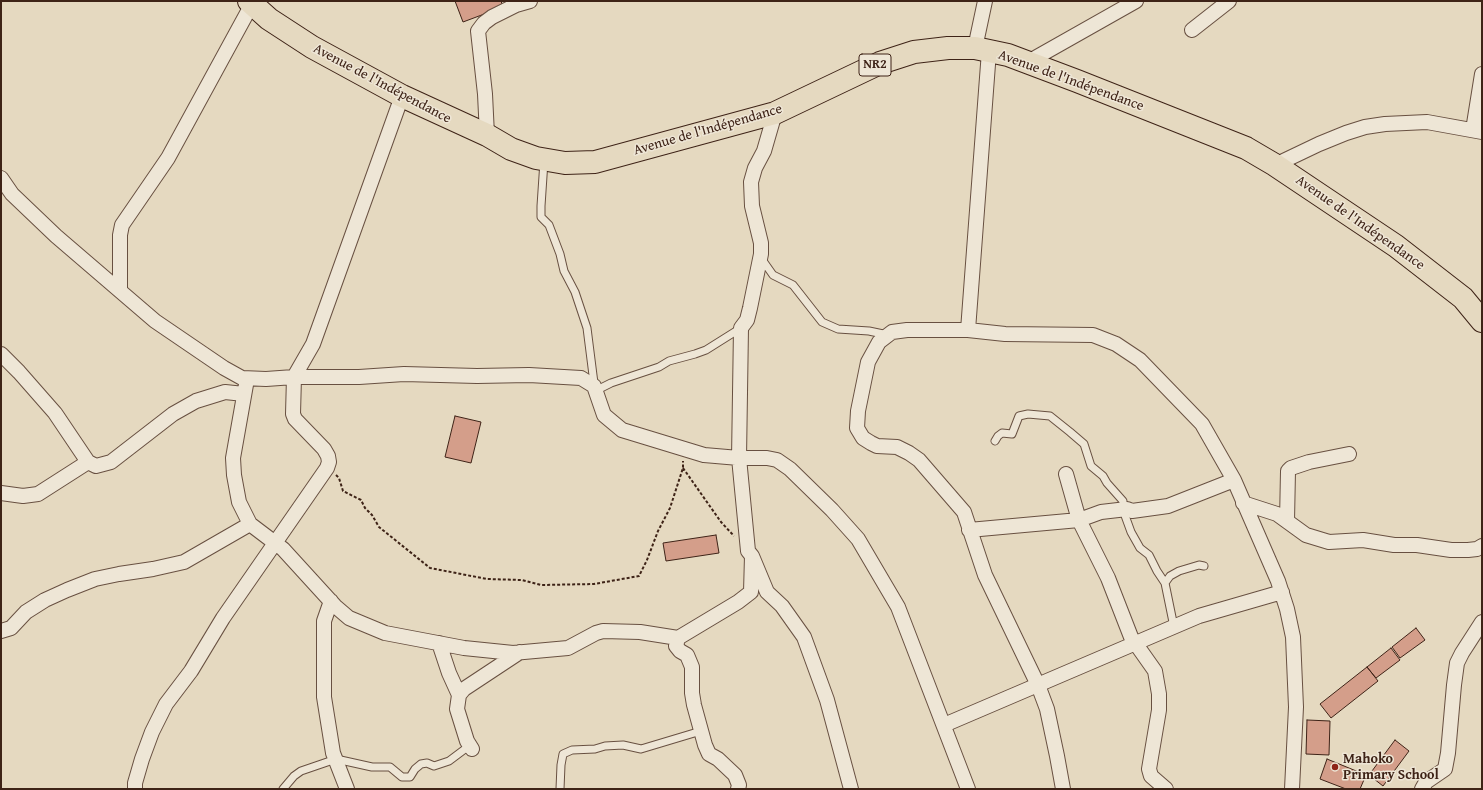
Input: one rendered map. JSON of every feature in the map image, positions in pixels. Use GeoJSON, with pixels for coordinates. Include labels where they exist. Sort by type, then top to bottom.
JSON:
{"type":"FeatureCollection","features":[{"type":"Feature","properties":{"kind":"highway","name":"Avenue de l'Indépendance"},"geometry":{"type":"LineString","coordinates":[[251,2],[269,19],[312,47],[402,96],[487,135],[511,149],[536,158],[565,163],[595,162],[775,114],[880,63],[914,52],[948,48],[982,50],[1008,55],[1246,148],[1275,165],[1396,246],[1463,298],[1482,321]]}},
{"type":"Feature","properties":{"kind":"street"},"geometry":{"type":"LineString","coordinates":[[487,135],[485,94],[478,31],[484,23],[492,17],[516,5],[530,1]]}},
{"type":"Feature","properties":{"kind":"street"},"geometry":{"type":"LineString","coordinates":[[968,330],[985,1]]}},
{"type":"Feature","properties":{"kind":"street"},"geometry":{"type":"LineString","coordinates":[[1028,62],[1136,1]]}},
{"type":"Feature","properties":{"kind":"street"},"geometry":{"type":"LineString","coordinates":[[1192,30],[1228,1]]}},
{"type":"Feature","properties":{"kind":"street"},"geometry":{"type":"LineString","coordinates":[[120,290],[120,235],[122,225],[168,158],[251,2]]}},
{"type":"Feature","properties":{"kind":"street"},"geometry":{"type":"LineString","coordinates":[[1275,165],[1346,133],[1385,124],[1427,122],[1477,131],[1482,74]]}},
{"type":"Feature","properties":{"kind":"street"},"geometry":{"type":"LineString","coordinates":[[135,789],[135,783],[142,759],[152,732],[166,704],[191,671],[223,618],[327,468],[329,462],[328,456],[324,449],[294,419],[294,377],[313,344],[402,96]]}},
{"type":"Feature","properties":{"kind":"street"},"geometry":{"type":"LineString","coordinates":[[246,379],[233,458],[238,502],[250,524],[283,549],[331,601],[349,618],[385,633],[464,648],[513,653],[568,648],[596,633],[603,631],[640,632],[678,638],[751,592],[750,554],[739,458],[741,328],[747,320],[761,258],[761,243],[752,206],[751,182],[755,168],[764,152],[775,114]]}},
{"type":"Feature","properties":{"kind":"street"},"geometry":{"type":"LineString","coordinates":[[1,178],[12,194],[45,226],[155,321],[224,368],[242,378],[266,379],[294,377],[359,377],[404,374],[477,376],[529,374],[581,378],[594,386],[604,415],[622,430],[704,455],[739,458],[767,458],[777,460],[790,469],[832,510],[858,539],[898,607],[968,789]]}},
{"type":"Feature","properties":{"kind":"street"},"geometry":{"type":"LineString","coordinates":[[1063,789],[1058,756],[1046,709],[1035,675],[985,575],[964,512],[919,460],[910,453],[897,447],[878,446],[871,443],[863,438],[857,428],[858,411],[868,362],[879,342],[892,332],[907,330],[968,330],[1005,334],[1093,335],[1116,344],[1140,360],[1202,424],[1234,480],[1282,592],[1287,608],[1293,645],[1296,707],[1292,789]]}},
{"type":"Feature","properties":{"kind":"street"},"geometry":{"type":"LineString","coordinates":[[1,354],[55,412],[88,462],[96,466],[111,462],[173,414],[196,401],[225,392],[244,394]]}},
{"type":"Feature","properties":{"kind":"street"},"geometry":{"type":"LineString","coordinates":[[1287,520],[1288,471],[1291,468],[1309,462],[1350,454]]}},
{"type":"Feature","properties":{"kind":"street"},"geometry":{"type":"LineString","coordinates":[[1,493],[23,496],[38,494],[88,462]]}},
{"type":"Feature","properties":{"kind":"street"},"geometry":{"type":"LineString","coordinates":[[1066,474],[1079,520],[1108,578],[1131,637],[1156,671],[1159,694],[1159,710],[1149,769],[1150,776],[1166,789]]}},
{"type":"Feature","properties":{"kind":"street"},"geometry":{"type":"LineString","coordinates":[[970,530],[1079,520],[1101,512],[1168,506],[1234,480]]}},
{"type":"Feature","properties":{"kind":"street"},"geometry":{"type":"LineString","coordinates":[[1243,503],[1277,514],[1306,535],[1329,542],[1363,540],[1394,545],[1417,545],[1451,550],[1477,549],[1482,546]]}},
{"type":"Feature","properties":{"kind":"street"},"geometry":{"type":"LineString","coordinates":[[1,631],[11,628],[26,612],[45,600],[66,590],[95,579],[184,562],[250,524]]}},
{"type":"Feature","properties":{"kind":"street"},"geometry":{"type":"LineString","coordinates":[[750,554],[767,592],[782,606],[804,637],[827,700],[851,789]]}},
{"type":"Feature","properties":{"kind":"street"},"geometry":{"type":"LineString","coordinates":[[944,725],[1199,616],[1282,592]]}},
{"type":"Feature","properties":{"kind":"street"},"geometry":{"type":"LineString","coordinates":[[748,594],[773,598]]}},
{"type":"Feature","properties":{"kind":"street"},"geometry":{"type":"LineString","coordinates":[[331,601],[324,621],[324,697],[333,753],[347,789]]}},
{"type":"Feature","properties":{"kind":"street"},"geometry":{"type":"LineString","coordinates":[[1422,789],[1426,782],[1445,769],[1457,663],[1482,622]]}},
{"type":"Feature","properties":{"kind":"street"},"geometry":{"type":"LineString","coordinates":[[678,638],[676,646],[687,656],[692,667],[692,693],[701,731],[709,754],[718,759],[735,775],[739,785],[738,789]]}},
{"type":"Feature","properties":{"kind":"street"},"geometry":{"type":"LineString","coordinates":[[439,643],[449,673],[459,695]]}},
{"type":"Feature","properties":{"kind":"street"},"geometry":{"type":"LineString","coordinates":[[472,749],[467,741],[457,709],[459,695],[464,689],[521,652]]}},
{"type":"Feature","properties":{"kind":"lane"},"geometry":{"type":"LineString","coordinates":[[544,159],[540,206],[541,218],[549,225],[560,254],[564,271],[575,292],[585,320],[591,350],[595,391],[611,383],[669,361],[706,350],[741,328]]}},
{"type":"Feature","properties":{"kind":"lane"},"geometry":{"type":"LineString","coordinates":[[761,258],[773,275],[793,285],[822,322],[838,329],[888,335]]}},
{"type":"Feature","properties":{"kind":"lane"},"geometry":{"type":"LineString","coordinates":[[995,441],[1002,433],[1012,434],[1019,416],[1028,414],[1050,416],[1084,444],[1091,466],[1102,476],[1123,501],[1123,510],[1131,532],[1140,548],[1149,555],[1165,583],[1174,627]]}},
{"type":"Feature","properties":{"kind":"lane"},"geometry":{"type":"LineString","coordinates":[[1165,583],[1170,576],[1179,571],[1199,565],[1204,566]]}},
{"type":"Feature","properties":{"kind":"lane"},"geometry":{"type":"LineString","coordinates":[[560,789],[563,754],[572,750],[595,749],[605,746],[623,745],[641,749],[701,731]]}},
{"type":"Feature","properties":{"kind":"lane"},"geometry":{"type":"LineString","coordinates":[[283,789],[294,776],[301,771],[336,760],[372,767],[390,767],[402,777],[410,777],[415,769],[421,764],[427,763],[434,766],[449,761],[465,749],[472,749]]}},
{"type":"Feature","properties":{"kind":"path"},"geometry":{"type":"LineString","coordinates":[[327,468],[339,478],[343,491],[361,500],[379,527],[430,568],[487,579],[522,580],[541,585],[594,584],[639,576],[648,560],[658,531],[670,508],[683,468],[683,449]]}},
{"type":"Feature","properties":{"kind":"path"},"geometry":{"type":"LineString","coordinates":[[683,468],[721,522],[750,554]]}},
{"type":"Feature","properties":{"kind":"building"},"geometry":{"type":"Polygon","coordinates":[[[455,1],[501,1],[503,7],[463,22],[455,1]]]}},
{"type":"Feature","properties":{"kind":"building"},"geometry":{"type":"Polygon","coordinates":[[[455,416],[481,422],[471,463],[445,457],[455,416]]]}},
{"type":"Feature","properties":{"kind":"building"},"geometry":{"type":"Polygon","coordinates":[[[716,535],[719,553],[666,561],[663,543],[716,535]]]}},
{"type":"Feature","properties":{"kind":"building"},"geometry":{"type":"Polygon","coordinates":[[[1416,628],[1425,640],[1400,658],[1392,647],[1416,628]]]}},
{"type":"Feature","properties":{"kind":"building"},"geometry":{"type":"Polygon","coordinates":[[[1391,648],[1400,660],[1376,678],[1367,667],[1391,648]]]}},
{"type":"Feature","properties":{"kind":"building"},"geometry":{"type":"Polygon","coordinates":[[[1367,667],[1378,681],[1331,718],[1320,704],[1367,667]]]}},
{"type":"Feature","properties":{"kind":"building"},"geometry":{"type":"Polygon","coordinates":[[[1307,720],[1330,721],[1329,755],[1306,754],[1307,720]]]}},
{"type":"Feature","properties":{"kind":"building"},"geometry":{"type":"Polygon","coordinates":[[[1395,740],[1409,751],[1383,786],[1369,775],[1395,740]]]}},
{"type":"Feature","properties":{"kind":"building","name":"Mahoko Primary School"},"geometry":{"type":"Polygon","coordinates":[[[1327,759],[1366,775],[1360,789],[1346,789],[1320,779],[1327,759]]]}},
{"type":"Feature","properties":{"kind":"place","name":"Mahoko Primary School"},"geometry":{"type":"Point","coordinates":[1335,767]}}]}
